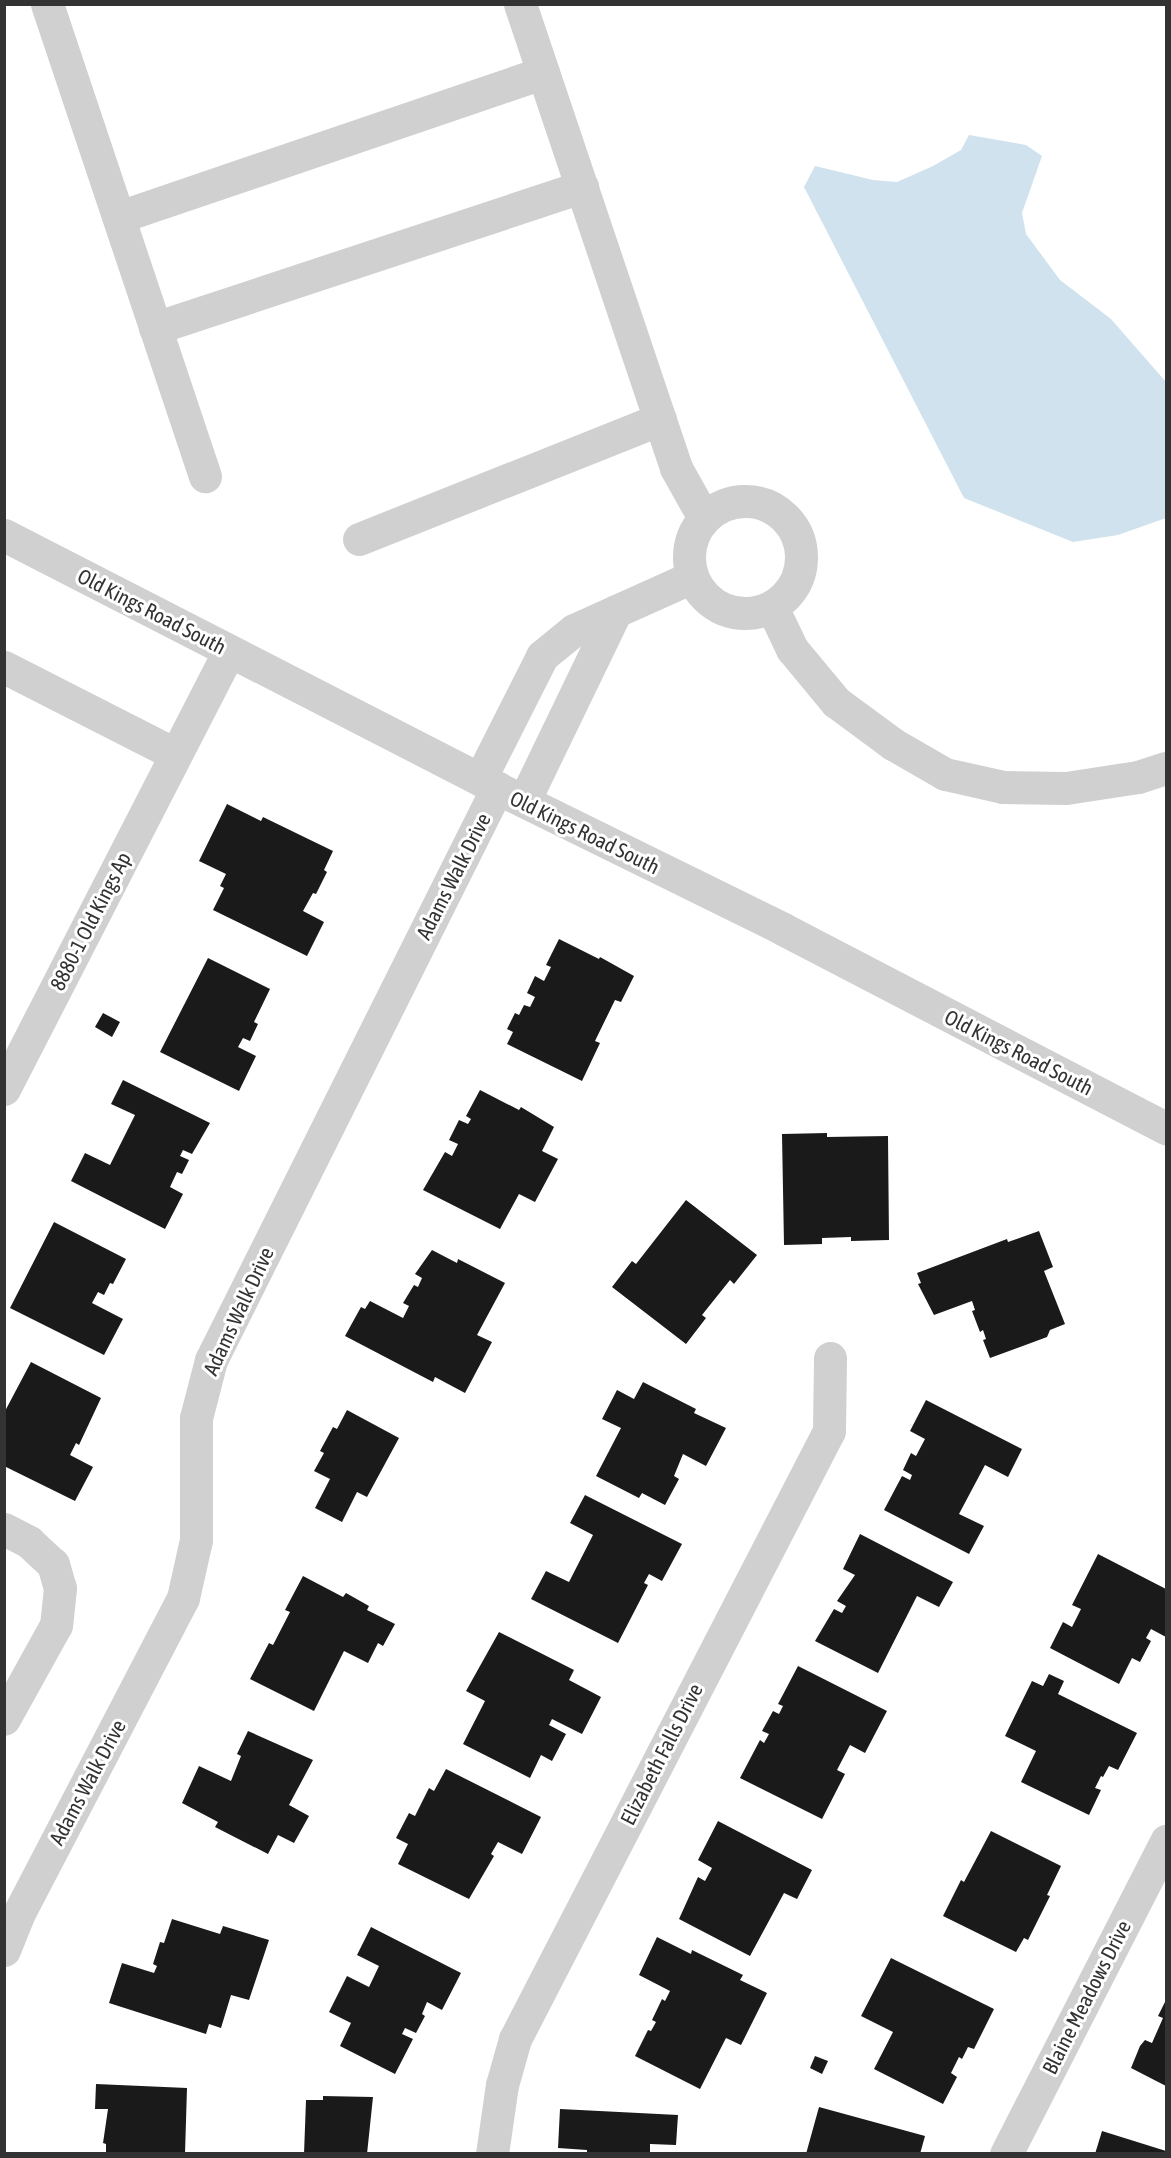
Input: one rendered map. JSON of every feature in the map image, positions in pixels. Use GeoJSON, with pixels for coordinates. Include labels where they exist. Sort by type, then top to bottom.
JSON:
{"type":"FeatureCollection","features":[{"type":"Feature","properties":{"kind":"street"},"geometry":{"type":"LineString","coordinates":[[47,4],[206,476]]}},
{"type":"Feature","properties":{"kind":"street"},"geometry":{"type":"LineString","coordinates":[[520,4],[676,468],[704,518]]}},
{"type":"Feature","properties":{"kind":"street"},"geometry":{"type":"LineString","coordinates":[[118,217],[543,73]]}},
{"type":"Feature","properties":{"kind":"street"},"geometry":{"type":"LineString","coordinates":[[155,328],[582,187]]}},
{"type":"Feature","properties":{"kind":"street"},"geometry":{"type":"LineString","coordinates":[[359,539],[660,419]]}},
{"type":"Feature","properties":{"kind":"street"},"geometry":{"type":"LineString","coordinates":[[739,500],[756,501],[775,508],[790,521],[799,538],[802,558],[798,578],[787,595],[772,607],[753,613],[733,612],[717,606],[702,594],[692,577],[688,557],[693,534],[704,518],[720,506],[739,500]]}},
{"type":"Feature","properties":{"kind":"street","name":"Old Kings Road South"},"geometry":{"type":"LineString","coordinates":[[4,535],[500,789],[783,929],[1167,1128]]}},
{"type":"Feature","properties":{"kind":"street"},"geometry":{"type":"LineString","coordinates":[[500,789],[542,656],[574,630],[692,577]]}},
{"type":"Feature","properties":{"kind":"street"},"geometry":{"type":"LineString","coordinates":[[772,607],[792,649],[836,702],[893,744],[945,774],[1003,787],[1066,788],[1138,777],[1167,768]]}},
{"type":"Feature","properties":{"kind":"street"},"geometry":{"type":"LineString","coordinates":[[500,789],[616,611]]}},
{"type":"Feature","properties":{"kind":"street","name":"8880-1 Old Kings Ap"},"geometry":{"type":"LineString","coordinates":[[4,1089],[229,651]]}},
{"type":"Feature","properties":{"kind":"street"},"geometry":{"type":"LineString","coordinates":[[4,667],[175,754]]}},
{"type":"Feature","properties":{"kind":"street","name":"Adams Walk Drive"},"geometry":{"type":"LineString","coordinates":[[4,1950],[19,1913],[183,1598],[196,1540],[196,1418],[211,1360],[500,789]]}},
{"type":"Feature","properties":{"kind":"street","name":"Elizabeth Falls Drive"},"geometry":{"type":"LineString","coordinates":[[492,2154],[502,2085],[515,2039],[829,1431],[830,1358]]}},
{"type":"Feature","properties":{"kind":"street"},"geometry":{"type":"LineString","coordinates":[[4,1529],[29,1542],[53,1564],[60,1588],[56,1625],[4,1719]]}},
{"type":"Feature","properties":{"kind":"street","name":"Blaine Meadows Drive"},"geometry":{"type":"LineString","coordinates":[[1006,2154],[1167,1841]]}},
{"type":"Feature","properties":{"kind":"water"},"geometry":{"type":"Polygon","coordinates":[[[969,135],[1026,145],[1042,156],[1022,213],[1026,234],[1060,280],[1111,319],[1166,382],[1166,518],[1118,535],[1073,542],[964,498],[804,187],[815,166],[873,180],[897,182],[961,150],[969,135]]]}},
{"type":"Feature","properties":{"kind":"building"},"geometry":{"type":"Polygon","coordinates":[[[227,804],[261,821],[263,817],[333,851],[324,870],[327,872],[316,894],[313,893],[303,911],[324,922],[307,956],[213,910],[224,888],[220,886],[226,874],[199,861],[227,804]]]}},
{"type":"Feature","properties":{"kind":"building"},"geometry":{"type":"Polygon","coordinates":[[[559,939],[599,959],[600,957],[634,976],[621,1002],[615,1000],[595,1041],[600,1043],[582,1081],[507,1044],[513,1032],[507,1029],[515,1013],[519,1015],[524,1005],[530,1007],[535,997],[527,993],[535,976],[544,981],[551,967],[546,965],[559,939]]]}},
{"type":"Feature","properties":{"kind":"building"},"geometry":{"type":"Polygon","coordinates":[[[208,958],[270,989],[254,1022],[258,1024],[250,1041],[243,1038],[238,1047],[256,1056],[239,1091],[160,1052],[208,958]]]}},
{"type":"Feature","properties":{"kind":"building"},"geometry":{"type":"Polygon","coordinates":[[[103,1013],[120,1022],[112,1037],[95,1027],[103,1013]]]}},
{"type":"Feature","properties":{"kind":"building"},"geometry":{"type":"Polygon","coordinates":[[[123,1080],[210,1123],[192,1154],[183,1150],[180,1156],[189,1160],[182,1174],[177,1172],[170,1187],[183,1194],[165,1229],[71,1181],[85,1153],[110,1165],[135,1115],[111,1104],[123,1080]]]}},
{"type":"Feature","properties":{"kind":"building"},"geometry":{"type":"Polygon","coordinates":[[[480,1090],[519,1110],[521,1107],[554,1127],[542,1151],[558,1159],[535,1202],[519,1194],[500,1229],[423,1190],[445,1152],[452,1156],[458,1144],[449,1140],[459,1120],[468,1124],[471,1119],[466,1116],[480,1090]]]}},
{"type":"Feature","properties":{"kind":"building"},"geometry":{"type":"Polygon","coordinates":[[[827,1133],[827,1137],[888,1136],[889,1240],[851,1241],[851,1237],[822,1238],[822,1244],[784,1245],[782,1134],[827,1133]]]}},
{"type":"Feature","properties":{"kind":"building"},"geometry":{"type":"Polygon","coordinates":[[[686,1200],[757,1255],[734,1284],[730,1280],[702,1315],[706,1318],[686,1344],[612,1287],[632,1261],[636,1264],[686,1200]]]}},
{"type":"Feature","properties":{"kind":"building"},"geometry":{"type":"Polygon","coordinates":[[[54,1222],[126,1259],[113,1284],[110,1283],[104,1295],[98,1292],[92,1303],[123,1319],[104,1355],[10,1308],[54,1222]]]}},
{"type":"Feature","properties":{"kind":"building"},"geometry":{"type":"Polygon","coordinates":[[[1039,1231],[1053,1267],[1044,1271],[1065,1324],[1050,1330],[1047,1337],[990,1358],[983,1340],[986,1339],[983,1330],[980,1332],[972,1311],[975,1310],[972,1301],[934,1315],[918,1284],[921,1283],[917,1273],[1007,1239],[1008,1242],[1039,1231]]]}},
{"type":"Feature","properties":{"kind":"building"},"geometry":{"type":"Polygon","coordinates":[[[432,1250],[457,1263],[458,1259],[505,1283],[477,1335],[492,1342],[465,1393],[435,1377],[433,1382],[345,1336],[361,1307],[365,1309],[370,1301],[403,1318],[409,1306],[403,1303],[414,1285],[418,1287],[422,1278],[415,1274],[432,1250]]]}},
{"type":"Feature","properties":{"kind":"building"},"geometry":{"type":"Polygon","coordinates":[[[31,1362],[101,1398],[79,1445],[76,1443],[70,1455],[93,1467],[75,1501],[4,1466],[4,1413],[31,1362]]]}},
{"type":"Feature","properties":{"kind":"building"},"geometry":{"type":"Polygon","coordinates":[[[643,1382],[696,1409],[694,1413],[726,1428],[706,1466],[683,1454],[674,1476],[679,1479],[665,1505],[642,1493],[639,1498],[596,1476],[621,1428],[602,1419],[617,1390],[634,1399],[643,1382]]]}},
{"type":"Feature","properties":{"kind":"building"},"geometry":{"type":"Polygon","coordinates":[[[926,1400],[1022,1449],[1008,1477],[985,1465],[959,1514],[984,1526],[969,1554],[884,1510],[902,1476],[910,1480],[912,1475],[903,1470],[911,1453],[916,1456],[925,1439],[910,1431],[926,1400]]]}},
{"type":"Feature","properties":{"kind":"building"},"geometry":{"type":"Polygon","coordinates":[[[347,1410],[399,1438],[367,1497],[357,1492],[342,1522],[315,1508],[330,1479],[314,1471],[324,1453],[320,1451],[333,1427],[337,1429],[347,1410]]]}},
{"type":"Feature","properties":{"kind":"building"},"geometry":{"type":"Polygon","coordinates":[[[585,1495],[682,1544],[662,1581],[649,1574],[644,1583],[648,1585],[618,1643],[531,1599],[546,1571],[569,1582],[593,1535],[570,1523],[585,1495]]]}},
{"type":"Feature","properties":{"kind":"building"},"geometry":{"type":"Polygon","coordinates":[[[860,1534],[953,1582],[939,1607],[917,1596],[878,1673],[815,1641],[834,1609],[842,1613],[846,1606],[837,1601],[855,1575],[843,1569],[860,1534]]]}},
{"type":"Feature","properties":{"kind":"building"},"geometry":{"type":"Polygon","coordinates":[[[1098,1554],[1166,1589],[1166,1637],[1151,1629],[1146,1638],[1151,1641],[1140,1662],[1132,1658],[1119,1684],[1050,1648],[1063,1622],[1072,1627],[1081,1609],[1072,1605],[1098,1554]]]}},
{"type":"Feature","properties":{"kind":"building"},"geometry":{"type":"Polygon","coordinates":[[[303,1576],[343,1597],[346,1593],[369,1606],[367,1610],[395,1624],[383,1646],[378,1643],[368,1663],[344,1651],[314,1711],[250,1679],[269,1643],[273,1645],[290,1612],[285,1610],[303,1576]]]}},
{"type":"Feature","properties":{"kind":"building"},"geometry":{"type":"Polygon","coordinates":[[[499,1632],[574,1670],[569,1680],[601,1697],[582,1734],[552,1719],[549,1725],[566,1734],[552,1761],[541,1755],[530,1778],[463,1744],[485,1701],[466,1691],[499,1632]]]}},
{"type":"Feature","properties":{"kind":"building"},"geometry":{"type":"Polygon","coordinates":[[[798,1666],[887,1711],[865,1753],[850,1745],[837,1770],[845,1774],[822,1819],[740,1778],[760,1740],[764,1743],[769,1734],[762,1731],[773,1711],[779,1714],[783,1706],[778,1704],[798,1666]]]}},
{"type":"Feature","properties":{"kind":"building"},"geometry":{"type":"Polygon","coordinates":[[[1049,1674],[1064,1681],[1058,1694],[1137,1733],[1118,1770],[1109,1766],[1103,1777],[1101,1776],[1095,1788],[1101,1790],[1089,1815],[1021,1782],[1036,1751],[1005,1736],[1032,1681],[1043,1686],[1049,1674]]]}},
{"type":"Feature","properties":{"kind":"building"},"geometry":{"type":"Polygon","coordinates":[[[248,1731],[313,1760],[289,1805],[309,1816],[294,1843],[278,1835],[268,1854],[215,1827],[218,1822],[182,1803],[199,1766],[231,1781],[241,1756],[237,1754],[248,1731]]]}},
{"type":"Feature","properties":{"kind":"building"},"geometry":{"type":"Polygon","coordinates":[[[446,1769],[541,1817],[522,1854],[498,1842],[491,1854],[494,1856],[469,1899],[398,1864],[408,1844],[396,1838],[409,1813],[415,1816],[429,1788],[434,1791],[446,1769]]]}},
{"type":"Feature","properties":{"kind":"building"},"geometry":{"type":"Polygon","coordinates":[[[718,1821],[812,1870],[797,1899],[784,1893],[750,1956],[679,1919],[698,1877],[705,1881],[712,1868],[698,1860],[718,1821]]]}},
{"type":"Feature","properties":{"kind":"building"},"geometry":{"type":"Polygon","coordinates":[[[991,1831],[1061,1866],[1047,1895],[1050,1896],[1028,1940],[1024,1938],[1016,1952],[943,1916],[961,1880],[964,1882],[991,1831]]]}},
{"type":"Feature","properties":{"kind":"building"},"geometry":{"type":"Polygon","coordinates":[[[172,1919],[220,1934],[223,1926],[269,1940],[249,2000],[231,1995],[221,2028],[209,2024],[206,2034],[109,2003],[122,1963],[154,1973],[157,1966],[153,1964],[160,1942],[164,1943],[172,1919]]]}},
{"type":"Feature","properties":{"kind":"building"},"geometry":{"type":"Polygon","coordinates":[[[371,1927],[461,1973],[442,2010],[427,2002],[422,2014],[425,2016],[416,2033],[405,2028],[402,2034],[413,2039],[395,2074],[340,2046],[351,2023],[329,2012],[347,1976],[369,1987],[379,1966],[357,1955],[371,1927]]]}},
{"type":"Feature","properties":{"kind":"building"},"geometry":{"type":"Polygon","coordinates":[[[657,1937],[691,1954],[692,1950],[743,1975],[740,1980],[767,1993],[741,2045],[726,2038],[700,2089],[635,2056],[648,2030],[651,2031],[656,2022],[652,2020],[662,1999],[665,2001],[670,1991],[639,1975],[657,1937]]]}},
{"type":"Feature","properties":{"kind":"building"},"geometry":{"type":"Polygon","coordinates":[[[891,1958],[994,2009],[974,2049],[968,2047],[962,2059],[959,2057],[951,2073],[957,2077],[943,2104],[874,2069],[893,2032],[861,2016],[891,1958]]]}},
{"type":"Feature","properties":{"kind":"building"},"geometry":{"type":"Polygon","coordinates":[[[1166,2000],[1166,2086],[1131,2068],[1145,2040],[1152,2043],[1163,2018],[1158,2016],[1166,2000]]]}},
{"type":"Feature","properties":{"kind":"building"},"geometry":{"type":"Polygon","coordinates":[[[815,2056],[828,2061],[822,2074],[810,2068],[815,2056]]]}},
{"type":"Feature","properties":{"kind":"building"},"geometry":{"type":"Polygon","coordinates":[[[96,2084],[187,2088],[185,2154],[106,2154],[106,2144],[103,2143],[108,2109],[95,2109],[96,2084]]]}},
{"type":"Feature","properties":{"kind":"building"},"geometry":{"type":"Polygon","coordinates":[[[323,2096],[373,2097],[367,2154],[304,2154],[306,2100],[323,2100],[323,2096]]]}},
{"type":"Feature","properties":{"kind":"building"},"geometry":{"type":"Polygon","coordinates":[[[819,2107],[925,2136],[920,2154],[806,2154],[819,2107]]]}},
{"type":"Feature","properties":{"kind":"building"},"geometry":{"type":"Polygon","coordinates":[[[560,2109],[678,2115],[676,2145],[650,2144],[650,2154],[587,2154],[587,2150],[558,2148],[560,2109]]]}},
{"type":"Feature","properties":{"kind":"building"},"geometry":{"type":"Polygon","coordinates":[[[1102,2131],[1166,2151],[1166,2154],[1095,2154],[1102,2131]]]}}]}
